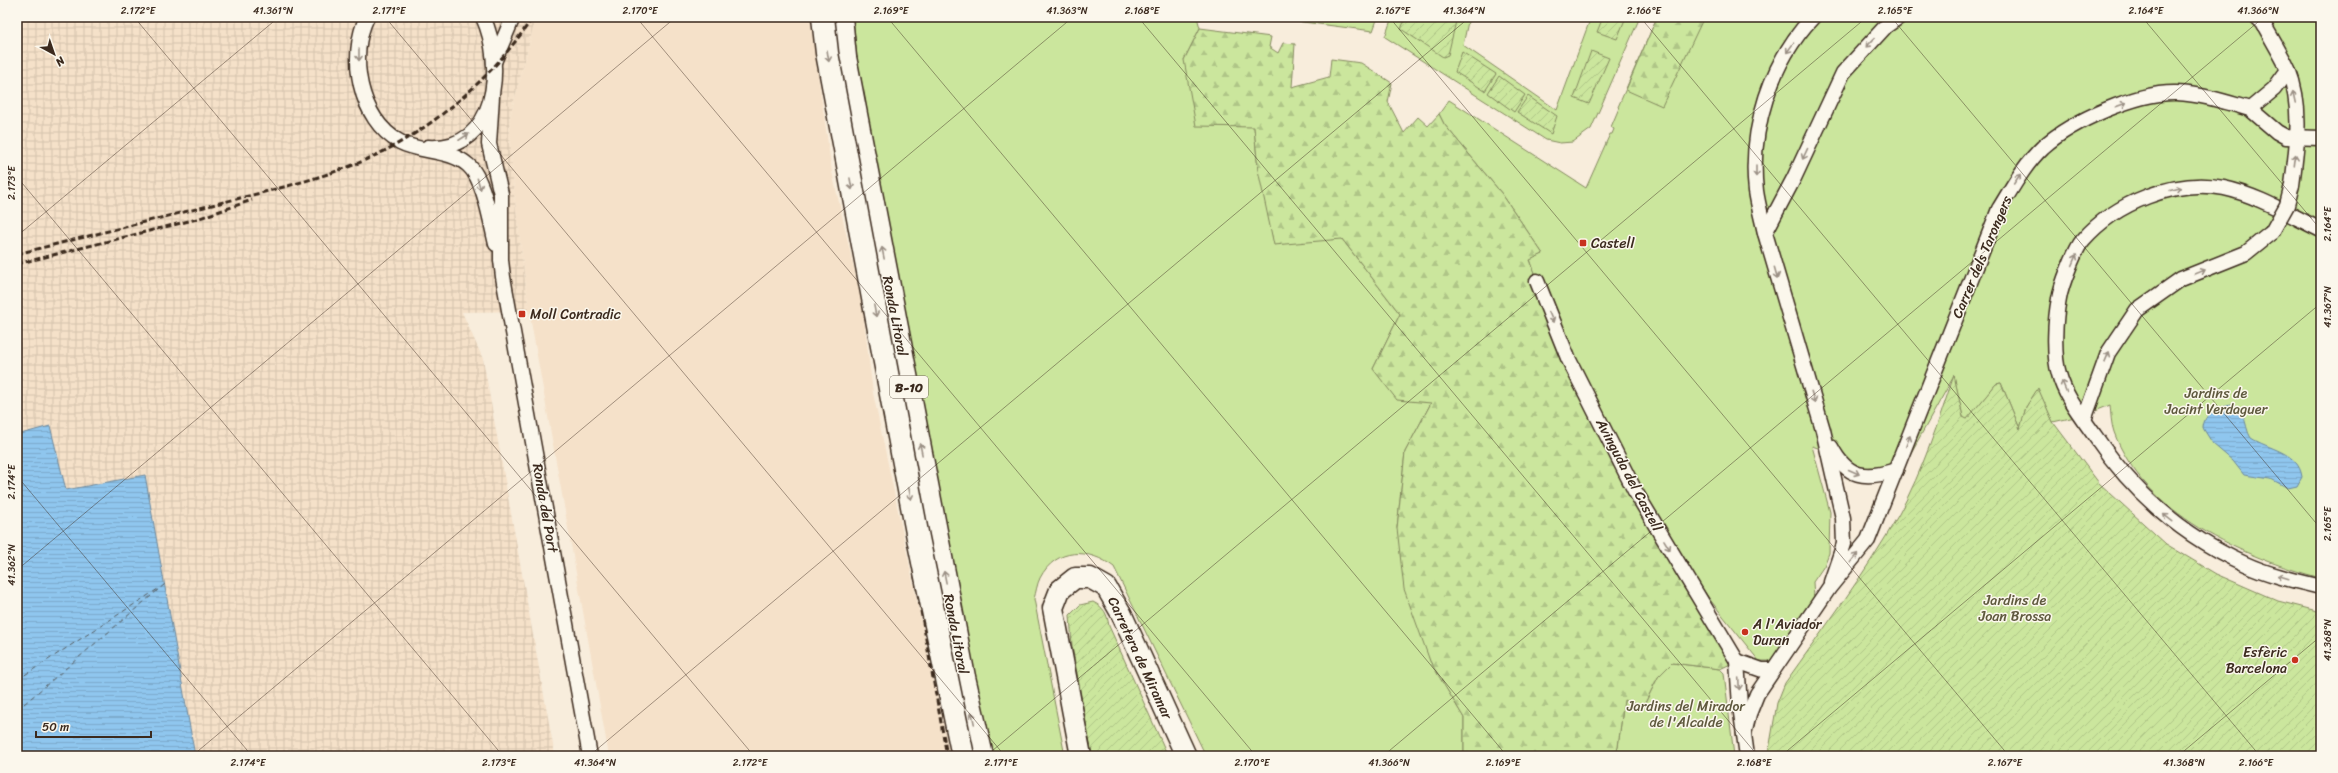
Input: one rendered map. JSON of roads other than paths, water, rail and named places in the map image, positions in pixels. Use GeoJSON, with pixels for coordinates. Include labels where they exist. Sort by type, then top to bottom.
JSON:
{"type":"FeatureCollection","features":[{"type":"Feature","properties":{"kind":"highway","name":"Ronda Litoral"},"geometry":{"type":"LineString","coordinates":[[823,17],[827,53],[870,283],[936,627],[963,756]]}},
{"type":"Feature","properties":{"kind":"highway","name":"Ronda Litoral"},"geometry":{"type":"LineString","coordinates":[[841,17],[845,57],[964,677],[982,756]]}},
{"type":"Feature","properties":{"kind":"street"},"geometry":{"type":"LineString","coordinates":[[367,17],[361,33],[359,50],[359,77],[371,110],[383,127],[399,142],[458,158],[474,171],[501,260]]}},
{"type":"Feature","properties":{"kind":"street"},"geometry":{"type":"LineString","coordinates":[[483,17],[492,42],[494,62],[489,144],[501,194],[501,260]]}},
{"type":"Feature","properties":{"kind":"street"},"geometry":{"type":"LineString","coordinates":[[494,62],[513,17]]}},
{"type":"Feature","properties":{"kind":"street","name":"Carrer dels Tarongers"},"geometry":{"type":"LineString","coordinates":[[1813,17],[1783,59],[1763,107],[1756,151],[1756,190],[1765,233],[1823,430],[1843,518],[1844,544],[1829,588]]}},
{"type":"Feature","properties":{"kind":"street"},"geometry":{"type":"LineString","coordinates":[[1765,233],[1794,178],[1843,73],[1886,26],[1899,17]]}},
{"type":"Feature","properties":{"kind":"street"},"geometry":{"type":"LineString","coordinates":[[2084,420],[2108,353],[2137,310],[2181,279],[2246,253],[2272,232],[2287,205],[2292,185],[2298,136],[2297,112],[2288,70],[2263,23],[2257,17]]}},
{"type":"Feature","properties":{"kind":"street"},"geometry":{"type":"LineString","coordinates":[[2250,109],[2274,89],[2288,70]]}},
{"type":"Feature","properties":{"kind":"street","name":"Carrer dels Tarongers"},"geometry":{"type":"LineString","coordinates":[[1744,734],[1749,714],[1757,694],[1829,588],[1868,540],[1999,209],[2018,177],[2043,147],[2085,118],[2138,99],[2175,93],[2215,98],[2250,109],[2277,132],[2286,137],[2298,136],[2321,138]]}},
{"type":"Feature","properties":{"kind":"street"},"geometry":{"type":"LineString","coordinates":[[414,146],[445,146],[464,137],[485,118],[492,96]]}},
{"type":"Feature","properties":{"kind":"street"},"geometry":{"type":"LineString","coordinates":[[2321,230],[2256,200],[2223,188],[2188,186],[2140,200],[2111,215],[2082,240],[2059,298],[2056,349],[2058,373],[2066,392],[2084,420],[2114,464],[2167,518],[2204,544],[2246,565],[2321,587]]}},
{"type":"Feature","properties":{"kind":"street","name":"Ronda del Port"},"geometry":{"type":"LineString","coordinates":[[501,260],[590,756]]}},
{"type":"Feature","properties":{"kind":"street","name":"Avinguda del Castell"},"geometry":{"type":"LineString","coordinates":[[1537,281],[1568,358],[1635,491],[1737,661],[1747,756]]}},
{"type":"Feature","properties":{"kind":"street","name":"Carrer dels Tarongers"},"geometry":{"type":"LineString","coordinates":[[1823,430],[1838,459],[1849,470],[1863,475],[1872,476],[1896,470]]}},
{"type":"Feature","properties":{"kind":"street","name":"Carretera de Miramar"},"geometry":{"type":"LineString","coordinates":[[1081,756],[1053,608],[1060,590],[1075,578],[1090,578],[1106,587],[1121,613],[1186,756]]}},
{"type":"Feature","properties":{"kind":"street"},"geometry":{"type":"LineString","coordinates":[[1737,661],[1762,670],[1773,670]]}},
{"type":"Feature","properties":{"kind":"water"},"geometry":{"type":"Polygon","coordinates":[[[2232,405],[2237,407],[2243,415],[2251,438],[2282,452],[2295,462],[2300,469],[2302,477],[2297,486],[2288,488],[2271,479],[2244,475],[2233,461],[2213,444],[2203,428],[2204,422],[2213,411],[2232,405]]]}},
{"type":"Feature","properties":{"kind":"water"},"geometry":{"type":"Polygon","coordinates":[[[50,426],[66,490],[145,475],[195,756],[17,756],[17,435],[50,426]]]}},
{"type":"Feature","properties":{"kind":"railway"},"geometry":{"type":"LineString","coordinates":[[17,254],[296,184],[348,167],[376,155],[428,125],[475,86],[496,64],[533,17]]}},
{"type":"Feature","properties":{"kind":"railway"},"geometry":{"type":"LineString","coordinates":[[817,17],[840,160],[947,756]]}},
{"type":"Feature","properties":{"kind":"railway"},"geometry":{"type":"LineString","coordinates":[[830,17],[875,271],[910,449],[962,756]]}},
{"type":"Feature","properties":{"kind":"railway"},"geometry":{"type":"LineString","coordinates":[[17,264],[197,219],[252,200]]}},
{"type":"Feature","properties":{"kind":"place","name":"Castell"},"geometry":{"type":"Point","coordinates":[1583,243]}},
{"type":"Feature","properties":{"kind":"place","name":"Moll Contradic"},"geometry":{"type":"Point","coordinates":[522,314]}},
{"type":"Feature","properties":{"kind":"place","name":"A l'Aviador Duran"},"geometry":{"type":"Point","coordinates":[1745,632]}},
{"type":"Feature","properties":{"kind":"place","name":"Esfèric Barcelona"},"geometry":{"type":"Point","coordinates":[2295,660]}},
{"type":"Feature","properties":{"kind":"park label","name":"Jardins de Jacint Verdaguer"},"geometry":{"type":"Point","coordinates":[2216,402]}},
{"type":"Feature","properties":{"kind":"park label","name":"Jardins de Joan Brossa"},"geometry":{"type":"Point","coordinates":[2015,608]}},
{"type":"Feature","properties":{"kind":"park label","name":"Jardins del Mirador de l'Alcalde"},"geometry":{"type":"Point","coordinates":[1686,714]}}]}
